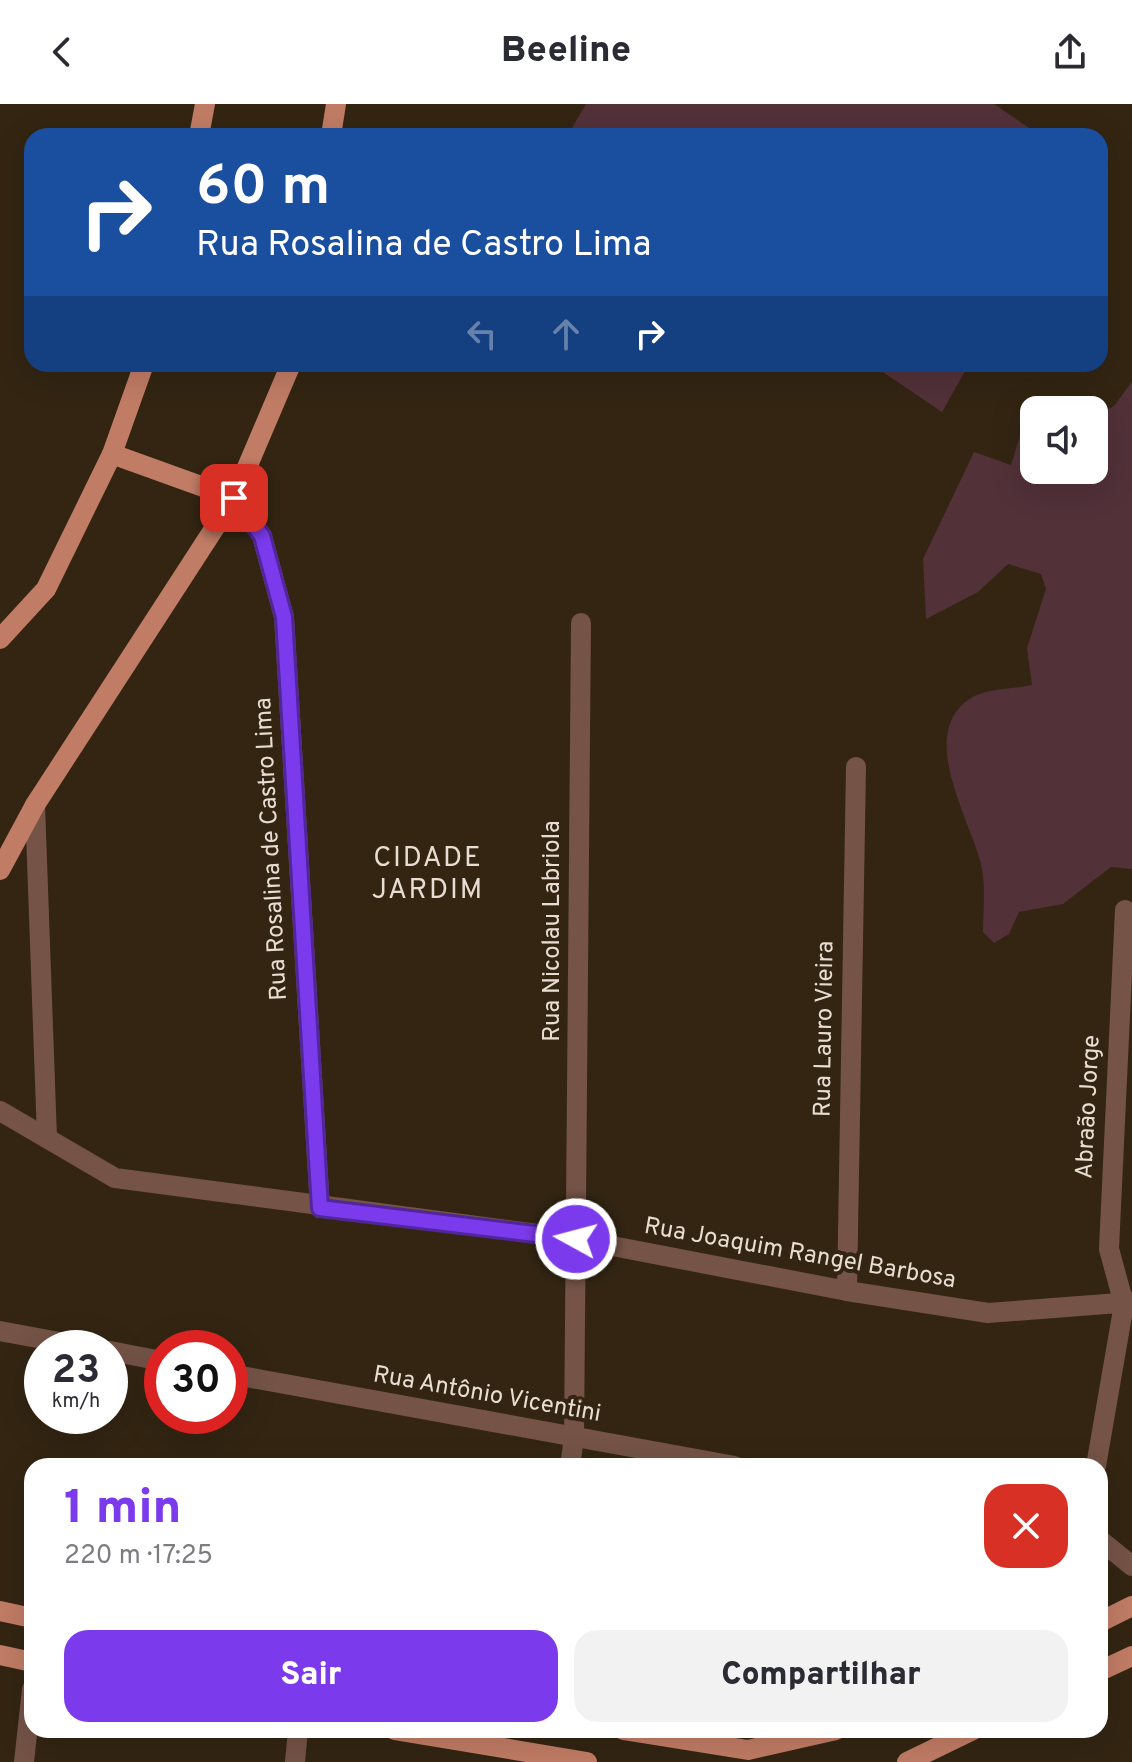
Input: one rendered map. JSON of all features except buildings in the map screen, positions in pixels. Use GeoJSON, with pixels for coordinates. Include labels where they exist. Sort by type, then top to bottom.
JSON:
{"type":"FeatureCollection","features":[{"type":"Feature","properties":{"kind":"main road"},"geometry":{"type":"LineString","coordinates":[[200,128],[205,104]]}},
{"type":"Feature","properties":{"kind":"main road"},"geometry":{"type":"LineString","coordinates":[[332,128],[336,104]]}},
{"type":"Feature","properties":{"kind":"main road"},"geometry":{"type":"LineString","coordinates":[[0,639],[46,589],[112,454],[141,372]]}},
{"type":"Feature","properties":{"kind":"main road"},"geometry":{"type":"LineString","coordinates":[[0,870],[35,805],[234,498],[288,372]]}},
{"type":"Feature","properties":{"kind":"main road"},"geometry":{"type":"LineString","coordinates":[[112,454],[234,498]]}},
{"type":"Feature","properties":{"kind":"main road"},"geometry":{"type":"LineString","coordinates":[[1108,1618],[1132,1606]]}},
{"type":"Feature","properties":{"kind":"main road"},"geometry":{"type":"LineString","coordinates":[[0,1611],[24,1616]]}},
{"type":"Feature","properties":{"kind":"main road"},"geometry":{"type":"LineString","coordinates":[[0,1655],[24,1660]]}},
{"type":"Feature","properties":{"kind":"main road"},"geometry":{"type":"LineString","coordinates":[[1108,1667],[1132,1656]]}},
{"type":"Feature","properties":{"kind":"main road"},"geometry":{"type":"LineString","coordinates":[[442,1738],[587,1762]]}},
{"type":"Feature","properties":{"kind":"main road"},"geometry":{"type":"LineString","coordinates":[[673,1738],[748,1750],[801,1738]]}},
{"type":"Feature","properties":{"kind":"main road"},"geometry":{"type":"LineString","coordinates":[[907,1762],[956,1738]]}},
{"type":"Feature","properties":{"kind":"street","name":"Rua Rosalina de Castro Lima"},"geometry":{"type":"LineString","coordinates":[[234,498],[262,536],[284,617],[320,1208]]}},
{"type":"Feature","properties":{"kind":"street","name":"Rua Nicolau Labriola"},"geometry":{"type":"LineString","coordinates":[[571,1458],[574,1438],[581,623]]}},
{"type":"Feature","properties":{"kind":"street","name":"Rua Lauro Vieira"},"geometry":{"type":"LineString","coordinates":[[847,1291],[856,767]]}},
{"type":"Feature","properties":{"kind":"street"},"geometry":{"type":"LineString","coordinates":[[35,805],[47,1138]]}},
{"type":"Feature","properties":{"kind":"street","name":"Abraão Jorge"},"geometry":{"type":"LineString","coordinates":[[1125,910],[1109,1249],[1128,1303]]}},
{"type":"Feature","properties":{"kind":"street","name":"Rua Joaquim Rangel Barbosa"},"geometry":{"type":"LineString","coordinates":[[0,1111],[115,1178],[320,1208],[576,1239],[847,1291],[988,1313],[1128,1303]]}},
{"type":"Feature","properties":{"kind":"street"},"geometry":{"type":"LineString","coordinates":[[1098,1458],[1128,1303]]}},
{"type":"Feature","properties":{"kind":"street"},"geometry":{"type":"LineString","coordinates":[[0,1331],[24,1335]]}},
{"type":"Feature","properties":{"kind":"street","name":"Rua Antônio Vicentini"},"geometry":{"type":"LineString","coordinates":[[248,1377],[689,1458]]}},
{"type":"Feature","properties":{"kind":"street"},"geometry":{"type":"LineString","coordinates":[[1108,1546],[1132,1566]]}},
{"type":"Feature","properties":{"kind":"street"},"geometry":{"type":"LineString","coordinates":[[24,1762],[27,1738]]}},
{"type":"Feature","properties":{"kind":"street"},"geometry":{"type":"LineString","coordinates":[[295,1762],[297,1738]]}},
{"type":"Feature","properties":{"kind":"shaded area"},"geometry":{"type":"Polygon","coordinates":[[[586,104],[994,104],[1029,128],[572,128],[586,104]]]}},
{"type":"Feature","properties":{"kind":"shaded area"},"geometry":{"type":"Polygon","coordinates":[[[883,372],[964,372],[942,412],[883,372]]]}},
{"type":"Feature","properties":{"kind":"shaded area"},"geometry":{"type":"Polygon","coordinates":[[[1132,382],[1132,869],[1111,867],[1063,904],[1019,912],[1009,934],[994,943],[983,932],[983,872],[951,777],[947,754],[948,732],[955,713],[971,698],[992,691],[1032,685],[1027,648],[1046,589],[1041,574],[1008,564],[978,592],[926,619],[923,559],[974,452],[1011,465],[1020,435],[1020,484],[1108,484],[1108,410],[1132,382]]]}},
{"type":"Feature","properties":{"kind":"district","name":"CIDADE JARDIM"},"geometry":{"type":"Point","coordinates":[428,875]}},
{"type":"Feature","properties":{"kind":"route"},"geometry":{"type":"LineString","coordinates":[[234,498],[262,536],[284,617],[320,1208],[576,1239]]}}]}
